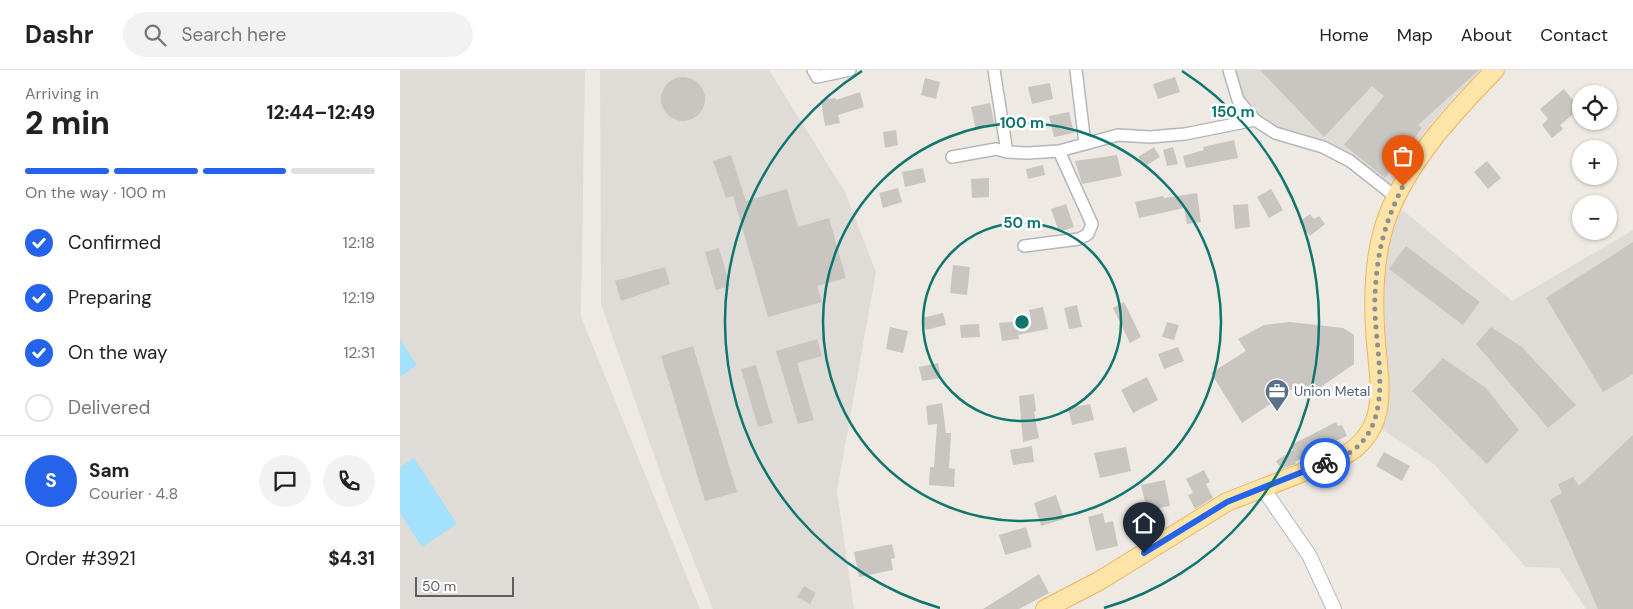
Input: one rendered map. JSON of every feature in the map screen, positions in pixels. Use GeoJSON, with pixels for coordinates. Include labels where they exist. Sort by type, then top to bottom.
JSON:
{"type":"FeatureCollection","features":[{"type":"Feature","properties":{"kind":"main road"},"geometry":{"type":"LineString","coordinates":[[1045,609],[1099,581],[1227,502],[1355,450],[1373,426],[1378,407],[1380,386],[1375,328],[1378,266],[1388,216],[1408,174],[1440,129],[1495,70]]}},
{"type":"Feature","properties":{"kind":"street"},"geometry":{"type":"LineString","coordinates":[[813,70],[817,77],[850,70]]}},
{"type":"Feature","properties":{"kind":"street"},"geometry":{"type":"LineString","coordinates":[[994,70],[1007,152]]}},
{"type":"Feature","properties":{"kind":"street"},"geometry":{"type":"LineString","coordinates":[[1076,70],[1085,144]]}},
{"type":"Feature","properties":{"kind":"street"},"geometry":{"type":"LineString","coordinates":[[1229,70],[1238,100],[1255,120],[1275,133],[1323,147],[1350,161],[1397,198]]}},
{"type":"Feature","properties":{"kind":"street"},"geometry":{"type":"LineString","coordinates":[[952,157],[996,149],[1007,152],[1059,151],[1118,136],[1150,137],[1185,134],[1255,120]]}},
{"type":"Feature","properties":{"kind":"street"},"geometry":{"type":"LineString","coordinates":[[1024,246],[1078,239],[1088,234],[1092,224],[1059,151]]}},
{"type":"Feature","properties":{"kind":"street"},"geometry":{"type":"LineString","coordinates":[[1262,487],[1309,555],[1334,609]]}},
{"type":"Feature","properties":{"kind":"shaded area"},"geometry":{"type":"Polygon","coordinates":[[[400,70],[585,70],[581,317],[700,609],[400,609],[400,70]]]}},
{"type":"Feature","properties":{"kind":"shaded area"},"geometry":{"type":"Polygon","coordinates":[[[600,70],[769,70],[845,192],[876,272],[837,491],[854,609],[713,609],[672,506],[601,304],[600,70]]]}},
{"type":"Feature","properties":{"kind":"shaded area"},"geometry":{"type":"Polygon","coordinates":[[[1232,70],[1483,70],[1455,96],[1426,130],[1391,185],[1328,145],[1265,124],[1241,101],[1232,70]]]}},
{"type":"Feature","properties":{"kind":"shaded area"},"geometry":{"type":"Polygon","coordinates":[[[1399,207],[1512,301],[1633,230],[1633,609],[1586,609],[1559,568],[1526,567],[1435,465],[1383,430],[1383,292],[1388,240],[1399,207]]]}},
{"type":"Feature","properties":{"kind":"water"},"geometry":{"type":"Polygon","coordinates":[[[400,339],[417,365],[400,377],[400,339]]]}},
{"type":"Feature","properties":{"kind":"water"},"geometry":{"type":"Polygon","coordinates":[[[414,458],[457,524],[422,547],[400,513],[400,467],[414,458]]]}},
{"type":"Feature","properties":{"kind":"building"},"geometry":{"type":"Polygon","coordinates":[[[1260,70],[1479,70],[1418,125],[1422,128],[1385,178],[1344,145],[1384,96],[1372,86],[1324,137],[1260,70]]]}},
{"type":"Feature","properties":{"kind":"building"},"geometry":{"type":"Polygon","coordinates":[[[683,77],[695,81],[701,87],[705,99],[701,111],[695,117],[683,121],[671,117],[665,111],[661,99],[665,87],[671,81],[683,77]]]}},
{"type":"Feature","properties":{"kind":"building"},"geometry":{"type":"Polygon","coordinates":[[[1175,77],[1180,92],[1158,99],[1153,84],[1175,77]]]}},
{"type":"Feature","properties":{"kind":"building"},"geometry":{"type":"Polygon","coordinates":[[[925,78],[940,82],[936,99],[921,95],[925,78]]]}},
{"type":"Feature","properties":{"kind":"building"},"geometry":{"type":"Polygon","coordinates":[[[1050,83],[1053,99],[1032,104],[1028,87],[1050,83]]]}},
{"type":"Feature","properties":{"kind":"building"},"geometry":{"type":"Polygon","coordinates":[[[1564,89],[1572,99],[1572,115],[1560,125],[1563,129],[1552,138],[1542,125],[1548,119],[1540,109],[1564,89]]]}},
{"type":"Feature","properties":{"kind":"building"},"geometry":{"type":"Polygon","coordinates":[[[860,92],[864,107],[838,115],[840,123],[825,126],[821,100],[836,98],[836,100],[860,92]]]}},
{"type":"Feature","properties":{"kind":"building"},"geometry":{"type":"Polygon","coordinates":[[[990,103],[995,126],[976,130],[971,107],[990,103]]]}},
{"type":"Feature","properties":{"kind":"building"},"geometry":{"type":"Polygon","coordinates":[[[1069,112],[1074,133],[1054,137],[1049,116],[1069,112]]]}},
{"type":"Feature","properties":{"kind":"building"},"geometry":{"type":"Polygon","coordinates":[[[896,130],[898,145],[885,148],[883,132],[896,130]]]}},
{"type":"Feature","properties":{"kind":"building"},"geometry":{"type":"Polygon","coordinates":[[[1234,140],[1238,158],[1186,168],[1183,156],[1204,150],[1203,147],[1234,140]]]}},
{"type":"Feature","properties":{"kind":"building"},"geometry":{"type":"Polygon","coordinates":[[[1154,147],[1160,157],[1144,167],[1138,157],[1154,147]]]}},
{"type":"Feature","properties":{"kind":"building"},"geometry":{"type":"Polygon","coordinates":[[[1173,147],[1178,164],[1167,166],[1163,150],[1173,147]]]}},
{"type":"Feature","properties":{"kind":"building"},"geometry":{"type":"Polygon","coordinates":[[[731,155],[746,201],[787,189],[798,227],[829,218],[846,278],[817,286],[822,302],[768,317],[733,196],[726,198],[713,161],[731,155]]]}},
{"type":"Feature","properties":{"kind":"building"},"geometry":{"type":"Polygon","coordinates":[[[1117,155],[1122,176],[1082,184],[1075,161],[1117,155]]]}},
{"type":"Feature","properties":{"kind":"building"},"geometry":{"type":"Polygon","coordinates":[[[1487,161],[1501,178],[1488,189],[1474,172],[1487,161]]]}},
{"type":"Feature","properties":{"kind":"building"},"geometry":{"type":"Polygon","coordinates":[[[1043,165],[1045,175],[1028,179],[1026,169],[1043,165]]]}},
{"type":"Feature","properties":{"kind":"building"},"geometry":{"type":"Polygon","coordinates":[[[923,168],[926,182],[905,187],[902,172],[923,168]]]}},
{"type":"Feature","properties":{"kind":"building"},"geometry":{"type":"Polygon","coordinates":[[[989,178],[989,197],[972,198],[971,179],[989,178]]]}},
{"type":"Feature","properties":{"kind":"building"},"geometry":{"type":"Polygon","coordinates":[[[898,188],[902,202],[883,208],[879,193],[898,188]]]}},
{"type":"Feature","properties":{"kind":"building"},"geometry":{"type":"Polygon","coordinates":[[[1271,189],[1283,210],[1269,218],[1257,197],[1271,189]]]}},
{"type":"Feature","properties":{"kind":"building"},"geometry":{"type":"Polygon","coordinates":[[[1197,193],[1201,222],[1187,224],[1184,208],[1139,218],[1135,202],[1163,196],[1164,198],[1197,193]]]}},
{"type":"Feature","properties":{"kind":"building"},"geometry":{"type":"Polygon","coordinates":[[[1066,204],[1074,227],[1059,232],[1051,209],[1066,204]]]}},
{"type":"Feature","properties":{"kind":"building"},"geometry":{"type":"Polygon","coordinates":[[[1248,204],[1250,227],[1235,229],[1233,205],[1248,204]]]}},
{"type":"Feature","properties":{"kind":"building"},"geometry":{"type":"Polygon","coordinates":[[[1310,214],[1314,219],[1319,216],[1325,224],[1310,236],[1299,222],[1310,214]]]}},
{"type":"Feature","properties":{"kind":"building"},"geometry":{"type":"Polygon","coordinates":[[[1633,242],[1633,374],[1603,392],[1546,298],[1633,242]]]}},
{"type":"Feature","properties":{"kind":"building"},"geometry":{"type":"Polygon","coordinates":[[[1406,246],[1480,302],[1463,325],[1389,269],[1406,246]]]}},
{"type":"Feature","properties":{"kind":"building"},"geometry":{"type":"Polygon","coordinates":[[[719,248],[730,286],[716,290],[705,252],[719,248]]]}},
{"type":"Feature","properties":{"kind":"building"},"geometry":{"type":"Polygon","coordinates":[[[953,265],[970,267],[967,295],[950,293],[953,265]]]}},
{"type":"Feature","properties":{"kind":"building"},"geometry":{"type":"Polygon","coordinates":[[[665,267],[670,284],[621,301],[615,281],[665,267]]]}},
{"type":"Feature","properties":{"kind":"building"},"geometry":{"type":"Polygon","coordinates":[[[1124,302],[1141,337],[1130,343],[1113,308],[1124,302]]]}},
{"type":"Feature","properties":{"kind":"building"},"geometry":{"type":"Polygon","coordinates":[[[1077,305],[1082,327],[1069,329],[1064,308],[1077,305]]]}},
{"type":"Feature","properties":{"kind":"building"},"geometry":{"type":"Polygon","coordinates":[[[1043,307],[1048,329],[1018,335],[1019,339],[1002,341],[999,323],[1031,320],[1029,310],[1043,307]]]}},
{"type":"Feature","properties":{"kind":"building"},"geometry":{"type":"Polygon","coordinates":[[[943,313],[946,325],[926,330],[922,318],[943,313]]]}},
{"type":"Feature","properties":{"kind":"building"},"geometry":{"type":"Polygon","coordinates":[[[1167,322],[1179,325],[1174,340],[1162,337],[1167,322]]]}},
{"type":"Feature","properties":{"kind":"building"},"geometry":{"type":"Polygon","coordinates":[[[1290,322],[1343,328],[1354,335],[1354,364],[1308,396],[1300,384],[1242,423],[1211,373],[1246,351],[1238,339],[1264,325],[1290,322]]]}},
{"type":"Feature","properties":{"kind":"building"},"geometry":{"type":"Polygon","coordinates":[[[979,324],[980,337],[961,338],[960,325],[979,324]]]}},
{"type":"Feature","properties":{"kind":"building"},"geometry":{"type":"Polygon","coordinates":[[[890,327],[908,331],[903,353],[886,349],[890,327]]]}},
{"type":"Feature","properties":{"kind":"building"},"geometry":{"type":"Polygon","coordinates":[[[1491,327],[1522,347],[1576,405],[1548,428],[1476,344],[1491,327]]]}},
{"type":"Feature","properties":{"kind":"building"},"geometry":{"type":"Polygon","coordinates":[[[817,339],[822,356],[797,363],[814,420],[798,424],[776,351],[817,339]]]}},
{"type":"Feature","properties":{"kind":"building"},"geometry":{"type":"Polygon","coordinates":[[[693,346],[737,492],[705,501],[661,356],[693,346]]]}},
{"type":"Feature","properties":{"kind":"building"},"geometry":{"type":"Polygon","coordinates":[[[1178,347],[1184,361],[1164,369],[1158,354],[1178,347]]]}},
{"type":"Feature","properties":{"kind":"building"},"geometry":{"type":"Polygon","coordinates":[[[1443,358],[1486,388],[1519,430],[1487,464],[1412,391],[1443,358]]]}},
{"type":"Feature","properties":{"kind":"building"},"geometry":{"type":"Polygon","coordinates":[[[938,363],[941,378],[922,381],[919,367],[938,363]]]}},
{"type":"Feature","properties":{"kind":"building"},"geometry":{"type":"Polygon","coordinates":[[[756,365],[773,423],[758,427],[741,369],[756,365]]]}},
{"type":"Feature","properties":{"kind":"building"},"geometry":{"type":"Polygon","coordinates":[[[1147,377],[1158,400],[1133,413],[1121,390],[1147,377]]]}},
{"type":"Feature","properties":{"kind":"building"},"geometry":{"type":"Polygon","coordinates":[[[1034,394],[1036,411],[1034,412],[1039,438],[1023,442],[1019,396],[1034,394]]]}},
{"type":"Feature","properties":{"kind":"building"},"geometry":{"type":"Polygon","coordinates":[[[942,403],[946,433],[951,433],[949,468],[955,469],[954,487],[929,485],[930,467],[934,467],[937,424],[928,425],[926,406],[942,403]]]}},
{"type":"Feature","properties":{"kind":"building"},"geometry":{"type":"Polygon","coordinates":[[[1090,404],[1094,420],[1072,425],[1068,408],[1090,404]]]}},
{"type":"Feature","properties":{"kind":"building"},"geometry":{"type":"Polygon","coordinates":[[[1336,422],[1338,426],[1342,425],[1347,436],[1327,445],[1326,443],[1295,462],[1296,464],[1281,469],[1276,461],[1293,450],[1291,445],[1336,422]]]}},
{"type":"Feature","properties":{"kind":"building"},"geometry":{"type":"Polygon","coordinates":[[[1633,435],[1633,609],[1598,609],[1550,500],[1562,493],[1558,484],[1573,477],[1579,486],[1633,435]]]}},
{"type":"Feature","properties":{"kind":"building"},"geometry":{"type":"Polygon","coordinates":[[[1032,446],[1034,462],[1013,465],[1010,450],[1032,446]]]}},
{"type":"Feature","properties":{"kind":"building"},"geometry":{"type":"Polygon","coordinates":[[[1126,447],[1131,471],[1100,478],[1094,453],[1126,447]]]}},
{"type":"Feature","properties":{"kind":"building"},"geometry":{"type":"Polygon","coordinates":[[[1384,452],[1410,466],[1402,481],[1376,466],[1384,452]]]}},
{"type":"Feature","properties":{"kind":"building"},"geometry":{"type":"Polygon","coordinates":[[[1204,470],[1210,482],[1206,484],[1213,498],[1195,509],[1188,495],[1193,493],[1186,479],[1204,470]]]}},
{"type":"Feature","properties":{"kind":"building"},"geometry":{"type":"Polygon","coordinates":[[[1165,480],[1170,506],[1147,510],[1141,485],[1165,480]]]}},
{"type":"Feature","properties":{"kind":"building"},"geometry":{"type":"Polygon","coordinates":[[[1056,495],[1064,519],[1041,526],[1034,503],[1056,495]]]}},
{"type":"Feature","properties":{"kind":"building"},"geometry":{"type":"Polygon","coordinates":[[[1103,513],[1105,523],[1113,521],[1118,546],[1096,551],[1088,517],[1103,513]]]}},
{"type":"Feature","properties":{"kind":"building"},"geometry":{"type":"Polygon","coordinates":[[[1026,527],[1032,547],[1005,555],[999,535],[1026,527]]]}},
{"type":"Feature","properties":{"kind":"building"},"geometry":{"type":"Polygon","coordinates":[[[892,544],[895,558],[891,559],[893,570],[859,577],[854,552],[892,544]]]}},
{"type":"Feature","properties":{"kind":"building"},"geometry":{"type":"Polygon","coordinates":[[[1039,574],[1049,593],[1019,609],[983,609],[1039,574]]]}},
{"type":"Feature","properties":{"kind":"building"},"geometry":{"type":"Polygon","coordinates":[[[804,586],[816,593],[810,604],[797,597],[804,586]]]}},
{"type":"Feature","properties":{"kind":"way so far"},"geometry":{"type":"LineString","coordinates":[[1325,463],[1355,450],[1373,426],[1378,407],[1380,386],[1375,328],[1375,296],[1378,266],[1381,243],[1388,216],[1403,186]]}},
{"type":"Feature","properties":{"kind":"place","name":"Union Metal"},"geometry":{"type":"Point","coordinates":[1277,412]}},
{"type":"Feature","properties":{"kind":"route"},"geometry":{"type":"LineString","coordinates":[[1144,553],[1227,502],[1325,463]]}}]}
